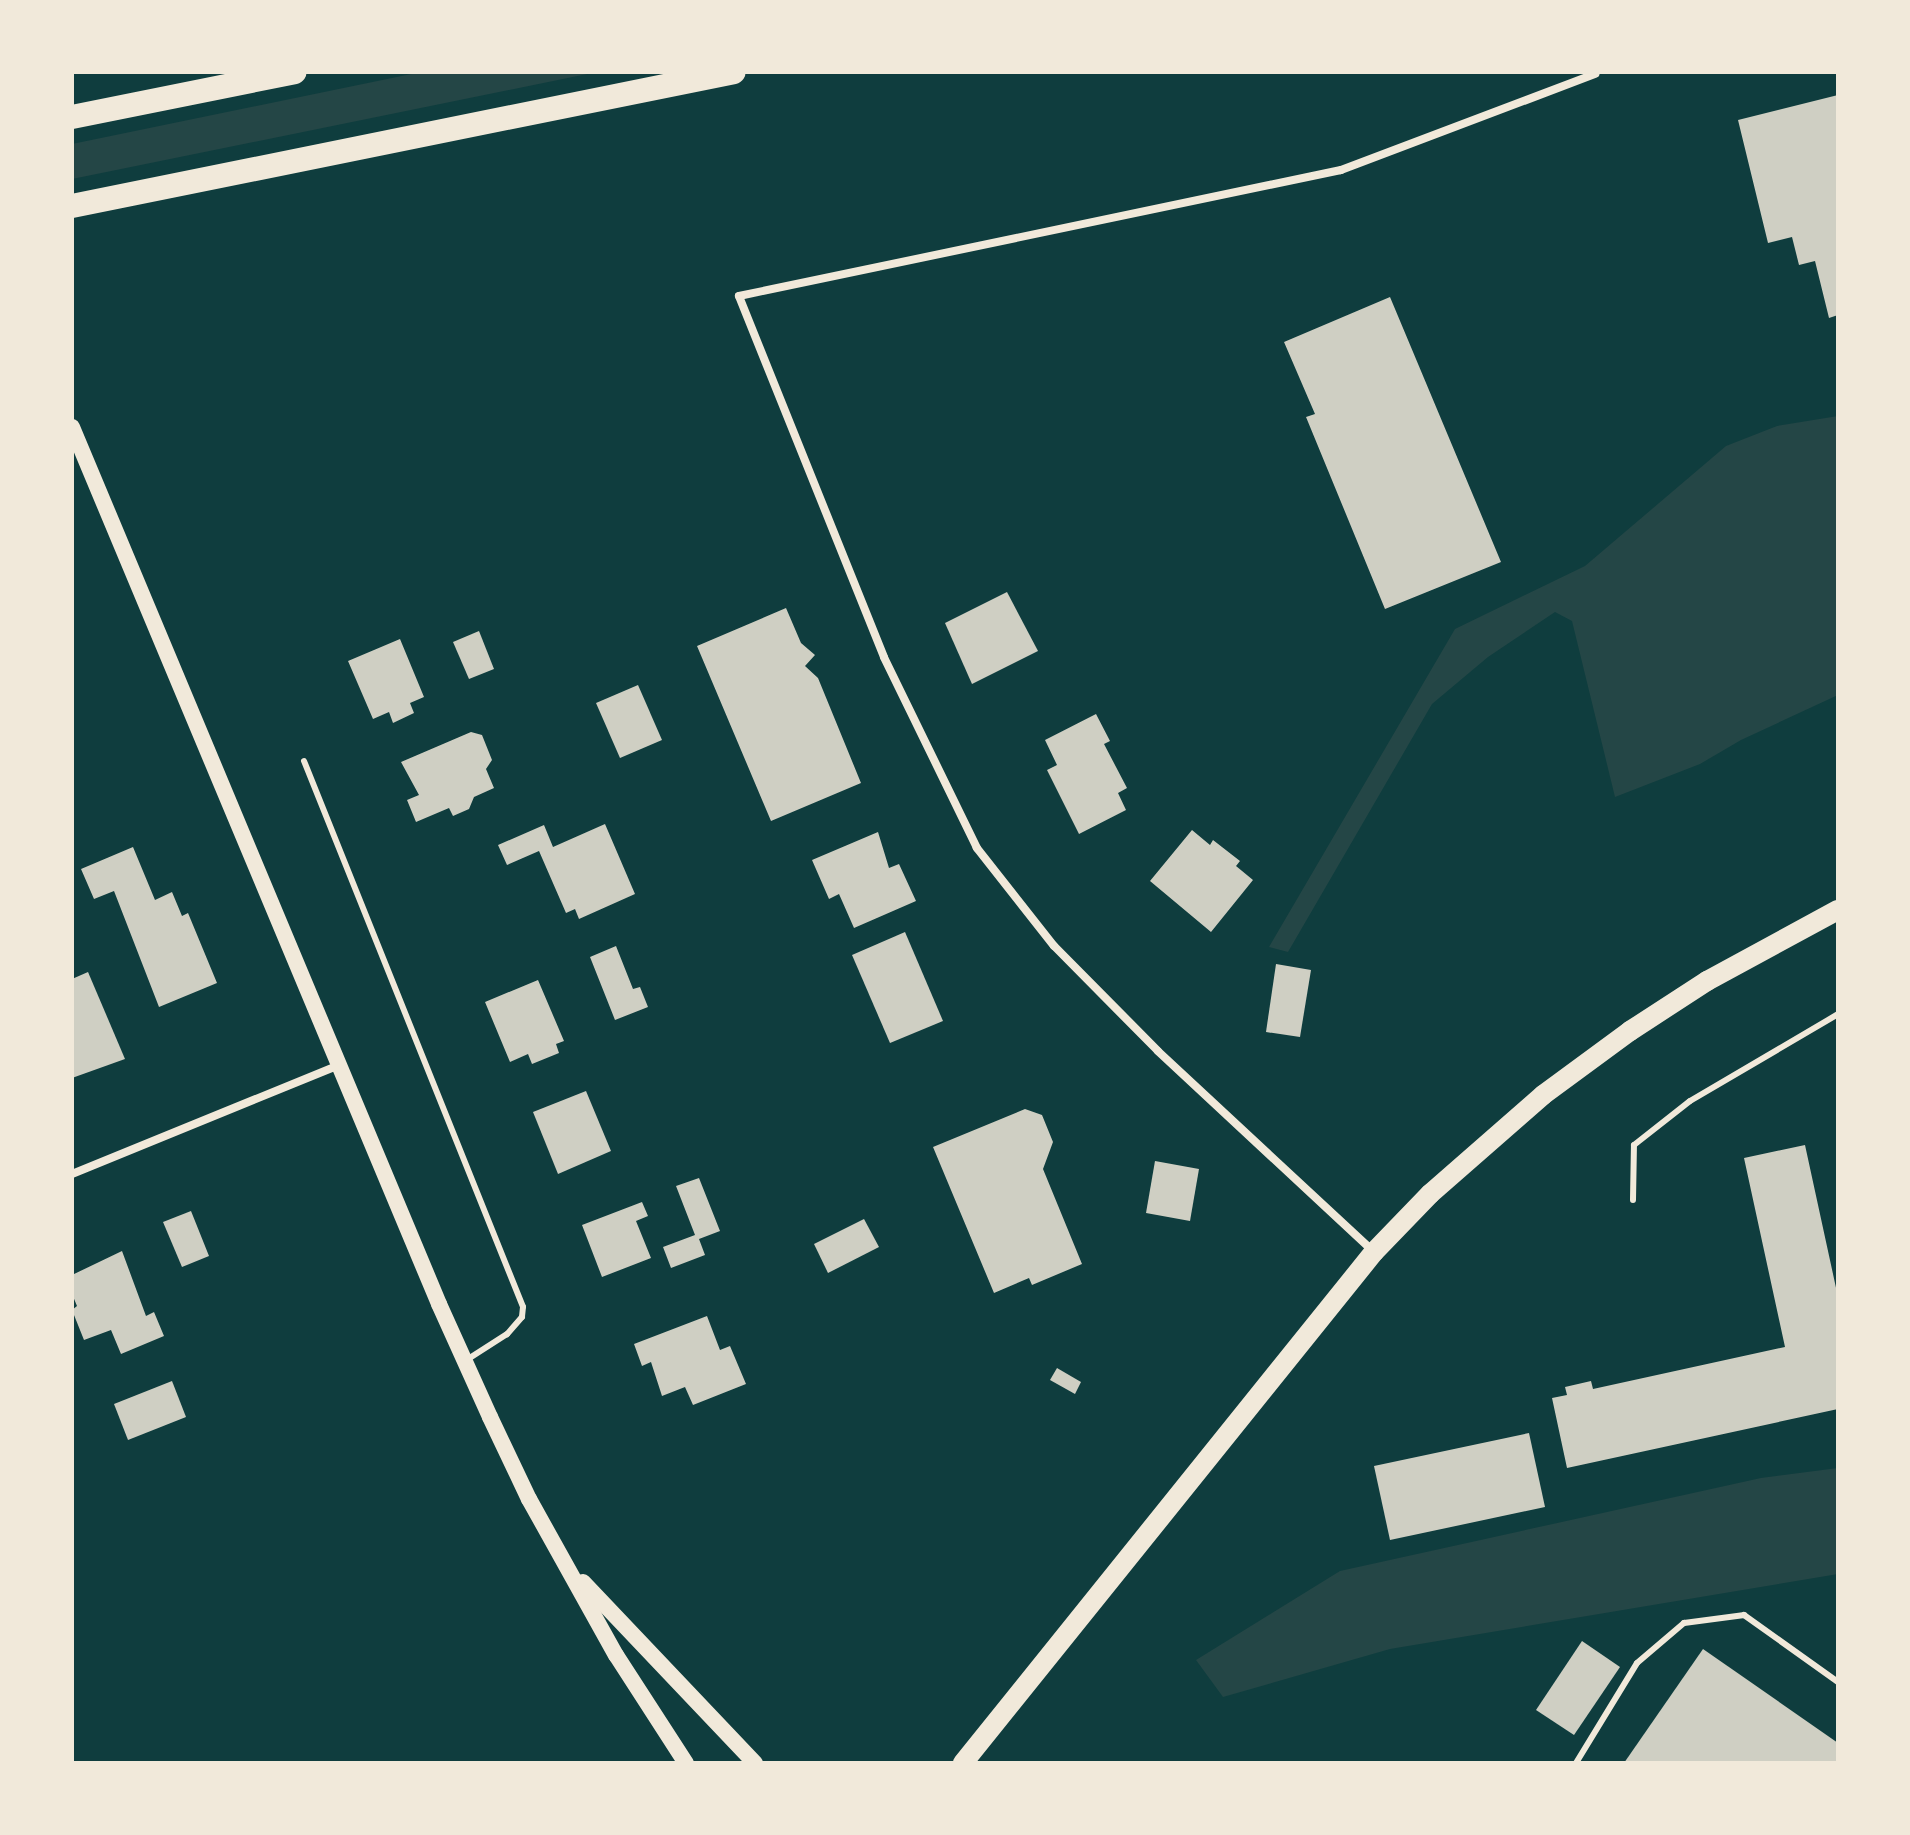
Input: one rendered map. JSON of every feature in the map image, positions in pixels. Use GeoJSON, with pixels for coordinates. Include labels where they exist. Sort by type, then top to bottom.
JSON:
{"type":"FeatureCollection","features":[{"type":"Feature","properties":{"kind":"highway"},"geometry":{"type":"LineString","coordinates":[[72,117],[295,72]]}},
{"type":"Feature","properties":{"kind":"highway"},"geometry":{"type":"LineString","coordinates":[[72,206],[734,72]]}},
{"type":"Feature","properties":{"kind":"main road"},"geometry":{"type":"LineString","coordinates":[[72,427],[465,1361],[529,1499],[638,1692],[686,1763]]}},
{"type":"Feature","properties":{"kind":"main road"},"geometry":{"type":"LineString","coordinates":[[963,1763],[1374,1252],[1461,1165],[1543,1095],[1707,981],[1838,910]]}},
{"type":"Feature","properties":{"kind":"main road"},"geometry":{"type":"LineString","coordinates":[[571,1569],[755,1763]]}},
{"type":"Feature","properties":{"kind":"street"},"geometry":{"type":"LineString","coordinates":[[1374,1252],[1158,1051],[1054,946],[977,848],[884,657],[753,338],[739,296],[1341,170],[1595,74]]}},
{"type":"Feature","properties":{"kind":"street"},"geometry":{"type":"LineString","coordinates":[[72,1174],[339,1065]]}},
{"type":"Feature","properties":{"kind":"lane"},"geometry":{"type":"LineString","coordinates":[[304,761],[523,1307],[516,1325],[465,1361]]}},
{"type":"Feature","properties":{"kind":"lane"},"geometry":{"type":"LineString","coordinates":[[1633,1200],[1634,1145],[1690,1101],[1838,1014]]}},
{"type":"Feature","properties":{"kind":"lane"},"geometry":{"type":"LineString","coordinates":[[1576,1763],[1637,1663],[1684,1623],[1744,1615],[1838,1682]]}},
{"type":"Feature","properties":{"kind":"shaded area"},"geometry":{"type":"Polygon","coordinates":[[[421,72],[597,72],[72,179],[72,144],[421,72]]]}},
{"type":"Feature","properties":{"kind":"shaded area"},"geometry":{"type":"Polygon","coordinates":[[[1838,416],[1838,695],[1741,740],[1700,764],[1615,797],[1572,621],[1555,612],[1488,657],[1432,704],[1288,952],[1269,947],[1455,629],[1585,566],[1726,446],[1777,426],[1838,416]]]}},
{"type":"Feature","properties":{"kind":"shaded area"},"geometry":{"type":"Polygon","coordinates":[[[1838,1468],[1838,1574],[1390,1649],[1223,1697],[1196,1660],[1340,1571],[1761,1478],[1838,1468]]]}},
{"type":"Feature","properties":{"kind":"building"},"geometry":{"type":"Polygon","coordinates":[[[1838,95],[1838,315],[1829,318],[1815,261],[1799,265],[1792,237],[1768,243],[1738,120],[1838,95]]]}},
{"type":"Feature","properties":{"kind":"building"},"geometry":{"type":"Polygon","coordinates":[[[1390,297],[1501,562],[1385,609],[1306,417],[1315,414],[1284,342],[1390,297]]]}},
{"type":"Feature","properties":{"kind":"building"},"geometry":{"type":"Polygon","coordinates":[[[1007,592],[1038,651],[972,684],[945,623],[1007,592]]]}},
{"type":"Feature","properties":{"kind":"building"},"geometry":{"type":"Polygon","coordinates":[[[786,608],[801,643],[815,655],[805,666],[818,678],[861,783],[771,821],[697,646],[786,608]]]}},
{"type":"Feature","properties":{"kind":"building"},"geometry":{"type":"Polygon","coordinates":[[[479,631],[494,669],[469,679],[453,642],[479,631]]]}},
{"type":"Feature","properties":{"kind":"building"},"geometry":{"type":"Polygon","coordinates":[[[400,639],[424,697],[410,703],[414,713],[393,723],[389,712],[373,719],[348,661],[400,639]]]}},
{"type":"Feature","properties":{"kind":"building"},"geometry":{"type":"Polygon","coordinates":[[[638,685],[662,740],[620,758],[596,703],[638,685]]]}},
{"type":"Feature","properties":{"kind":"building"},"geometry":{"type":"Polygon","coordinates":[[[1096,714],[1110,741],[1104,744],[1127,788],[1118,793],[1126,810],[1079,834],[1047,770],[1057,765],[1045,740],[1096,714]]]}},
{"type":"Feature","properties":{"kind":"building"},"geometry":{"type":"Polygon","coordinates":[[[471,732],[482,735],[492,760],[486,769],[494,788],[474,797],[469,809],[453,816],[449,808],[416,822],[407,800],[419,795],[401,762],[471,732]]]}},
{"type":"Feature","properties":{"kind":"building"},"geometry":{"type":"Polygon","coordinates":[[[605,824],[635,894],[579,919],[575,909],[566,913],[539,851],[507,865],[498,845],[544,825],[553,847],[605,824]]]}},
{"type":"Feature","properties":{"kind":"building"},"geometry":{"type":"Polygon","coordinates":[[[1192,830],[1210,845],[1213,840],[1240,861],[1236,866],[1253,880],[1211,932],[1150,881],[1192,830]]]}},
{"type":"Feature","properties":{"kind":"building"},"geometry":{"type":"Polygon","coordinates":[[[878,832],[889,868],[899,864],[916,901],[854,928],[839,894],[829,899],[812,860],[878,832]]]}},
{"type":"Feature","properties":{"kind":"building"},"geometry":{"type":"Polygon","coordinates":[[[133,847],[155,900],[172,892],[182,916],[188,913],[217,983],[159,1007],[114,891],[94,899],[81,869],[133,847]]]}},
{"type":"Feature","properties":{"kind":"building"},"geometry":{"type":"Polygon","coordinates":[[[905,932],[943,1021],[890,1043],[852,955],[905,932]]]}},
{"type":"Feature","properties":{"kind":"building"},"geometry":{"type":"Polygon","coordinates":[[[616,946],[633,989],[640,987],[648,1007],[615,1020],[590,957],[616,946]]]}},
{"type":"Feature","properties":{"kind":"building"},"geometry":{"type":"Polygon","coordinates":[[[1276,964],[1311,970],[1300,1037],[1266,1032],[1276,964]]]}},
{"type":"Feature","properties":{"kind":"building"},"geometry":{"type":"Polygon","coordinates":[[[88,972],[125,1059],[72,1078],[72,979],[88,972]]]}},
{"type":"Feature","properties":{"kind":"building"},"geometry":{"type":"Polygon","coordinates":[[[538,980],[564,1041],[556,1044],[559,1053],[532,1064],[528,1054],[510,1062],[485,1002],[538,980]]]}},
{"type":"Feature","properties":{"kind":"building"},"geometry":{"type":"Polygon","coordinates":[[[586,1091],[611,1151],[558,1174],[533,1112],[586,1091]]]}},
{"type":"Feature","properties":{"kind":"building"},"geometry":{"type":"Polygon","coordinates":[[[1025,1109],[1042,1115],[1053,1142],[1043,1169],[1082,1264],[1032,1285],[1029,1278],[994,1293],[933,1147],[1025,1109]]]}},
{"type":"Feature","properties":{"kind":"building"},"geometry":{"type":"Polygon","coordinates":[[[1805,1145],[1838,1297],[1838,1409],[1567,1468],[1552,1398],[1567,1395],[1565,1387],[1591,1381],[1593,1389],[1785,1347],[1744,1158],[1805,1145]]]}},
{"type":"Feature","properties":{"kind":"building"},"geometry":{"type":"Polygon","coordinates":[[[1155,1161],[1199,1169],[1190,1221],[1146,1213],[1155,1161]]]}},
{"type":"Feature","properties":{"kind":"building"},"geometry":{"type":"Polygon","coordinates":[[[699,1178],[720,1231],[699,1239],[705,1255],[671,1268],[663,1247],[695,1235],[676,1186],[699,1178]]]}},
{"type":"Feature","properties":{"kind":"building"},"geometry":{"type":"Polygon","coordinates":[[[642,1202],[648,1216],[636,1221],[651,1258],[602,1277],[582,1225],[642,1202]]]}},
{"type":"Feature","properties":{"kind":"building"},"geometry":{"type":"Polygon","coordinates":[[[191,1211],[209,1256],[182,1267],[163,1222],[191,1211]]]}},
{"type":"Feature","properties":{"kind":"building"},"geometry":{"type":"Polygon","coordinates":[[[864,1219],[879,1247],[828,1273],[814,1244],[864,1219]]]}},
{"type":"Feature","properties":{"kind":"building"},"geometry":{"type":"Polygon","coordinates":[[[122,1251],[146,1316],[154,1312],[164,1336],[121,1354],[111,1330],[84,1340],[72,1310],[77,1306],[72,1294],[72,1275],[122,1251]]]}},
{"type":"Feature","properties":{"kind":"building"},"geometry":{"type":"Polygon","coordinates":[[[707,1316],[720,1350],[730,1346],[746,1384],[693,1405],[685,1387],[662,1396],[651,1362],[642,1366],[634,1344],[707,1316]]]}},
{"type":"Feature","properties":{"kind":"building"},"geometry":{"type":"Polygon","coordinates":[[[1057,1368],[1081,1382],[1075,1394],[1050,1380],[1057,1368]]]}},
{"type":"Feature","properties":{"kind":"building"},"geometry":{"type":"Polygon","coordinates":[[[172,1381],[186,1417],[128,1440],[114,1404],[172,1381]]]}},
{"type":"Feature","properties":{"kind":"building"},"geometry":{"type":"Polygon","coordinates":[[[1529,1433],[1545,1507],[1390,1540],[1374,1466],[1529,1433]]]}},
{"type":"Feature","properties":{"kind":"building"},"geometry":{"type":"Polygon","coordinates":[[[1582,1641],[1620,1667],[1574,1735],[1536,1710],[1582,1641]]]}},
{"type":"Feature","properties":{"kind":"building"},"geometry":{"type":"Polygon","coordinates":[[[1703,1649],[1838,1743],[1838,1763],[1624,1763],[1703,1649]]]}}]}
